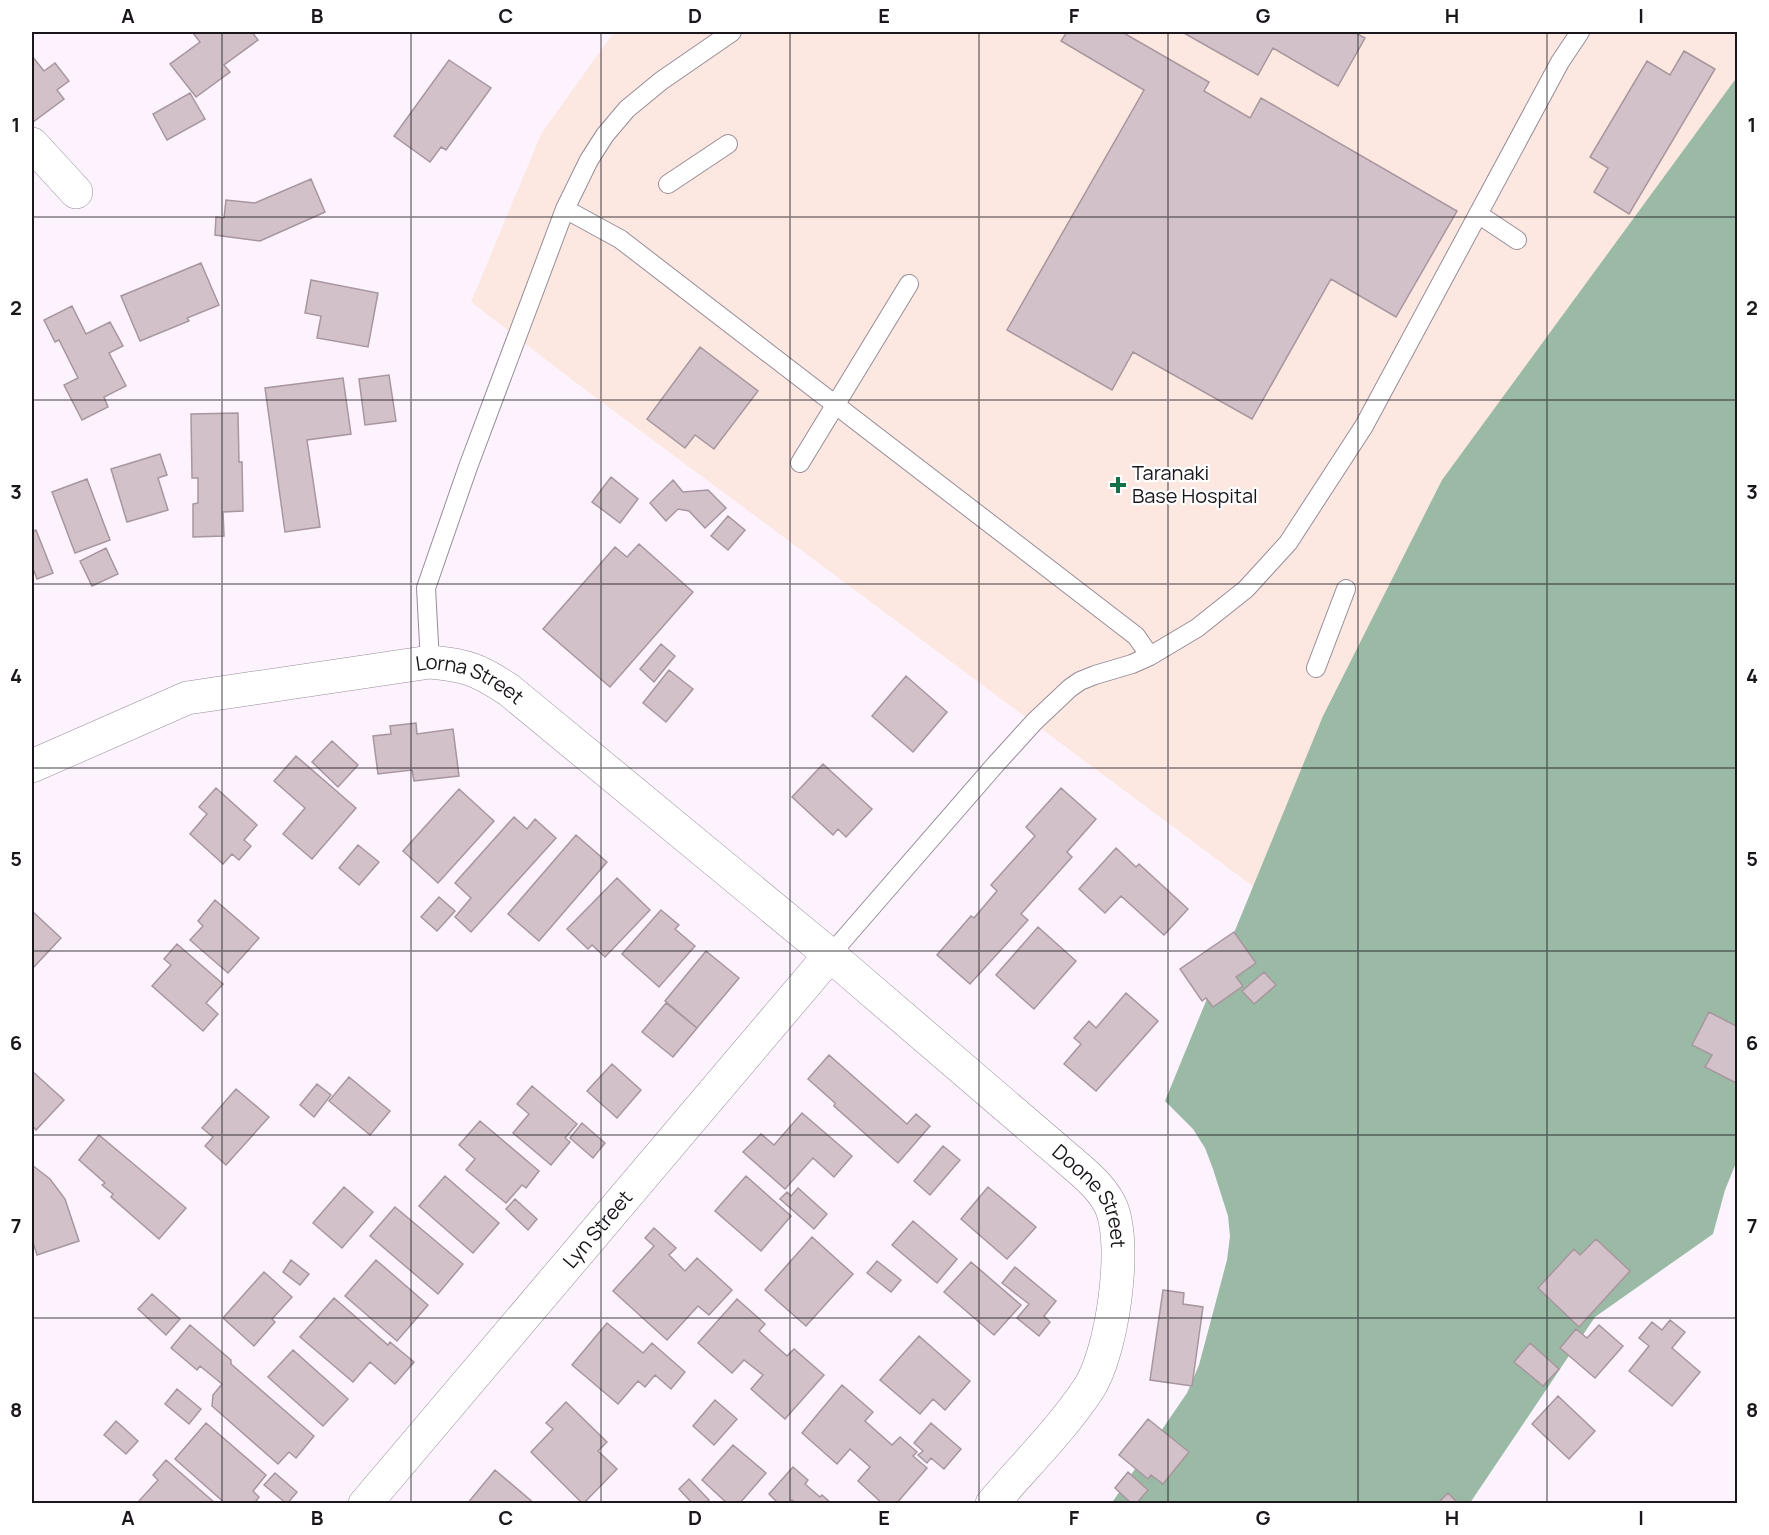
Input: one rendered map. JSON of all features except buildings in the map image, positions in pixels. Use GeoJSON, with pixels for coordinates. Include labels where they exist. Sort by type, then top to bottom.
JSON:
{"type":"FeatureCollection","features":[{"type":"Feature","properties":{"kind":"street"},"geometry":{"type":"LineString","coordinates":[[32,144],[76,192]]}},
{"type":"Feature","properties":{"kind":"street","name":"Lorna Street"},"geometry":{"type":"LineString","coordinates":[[32,766],[187,698],[430,662],[458,664],[486,675],[509,690],[830,955]]}},
{"type":"Feature","properties":{"kind":"street","name":"Lyn Street"},"geometry":{"type":"LineString","coordinates":[[365,1503],[830,955]]}},
{"type":"Feature","properties":{"kind":"street","name":"Doone Street"},"geometry":{"type":"LineString","coordinates":[[830,955],[1092,1180],[1104,1194],[1116,1222],[1119,1240],[1115,1297],[1101,1361],[1091,1386],[992,1503]]}},
{"type":"Feature","properties":{"kind":"lane"},"geometry":{"type":"LineString","coordinates":[[430,662],[426,588],[468,467],[565,209],[605,135],[627,109],[661,81],[732,32]]}},
{"type":"Feature","properties":{"kind":"lane"},"geometry":{"type":"LineString","coordinates":[[830,955],[995,765],[1035,721],[1070,688],[1095,675],[1150,656],[1197,628],[1246,590],[1288,543],[1364,426],[1560,62],[1580,32]]}},
{"type":"Feature","properties":{"kind":"lane"},"geometry":{"type":"LineString","coordinates":[[668,184],[728,144]]}},
{"type":"Feature","properties":{"kind":"lane"},"geometry":{"type":"LineString","coordinates":[[565,209],[620,238],[1136,636],[1150,656]]}},
{"type":"Feature","properties":{"kind":"lane"},"geometry":{"type":"LineString","coordinates":[[1478,214],[1517,240]]}},
{"type":"Feature","properties":{"kind":"lane"},"geometry":{"type":"LineString","coordinates":[[800,463],[909,284]]}},
{"type":"Feature","properties":{"kind":"lane"},"geometry":{"type":"LineString","coordinates":[[1316,668],[1347,590]]}},
{"type":"Feature","properties":{"kind":"shaded area","name":"Taranaki Base Hospital"},"geometry":{"type":"Polygon","coordinates":[[[614,32],[1737,32],[1737,143],[1254,887],[579,385],[471,302],[541,134],[614,32]]]}},
{"type":"Feature","properties":{"kind":"green space"},"geometry":{"type":"Polygon","coordinates":[[[1737,77],[1738,1158],[1725,1190],[1713,1234],[1595,1317],[1470,1503],[1111,1504],[1187,1393],[1199,1365],[1227,1260],[1230,1236],[1228,1216],[1205,1148],[1193,1129],[1165,1101],[1323,716],[1442,480],[1737,77]]]}},
{"type":"Feature","properties":{"kind":"place","name":"Taranaki Base Hospital"},"geometry":{"type":"Point","coordinates":[1118,485]}}]}
